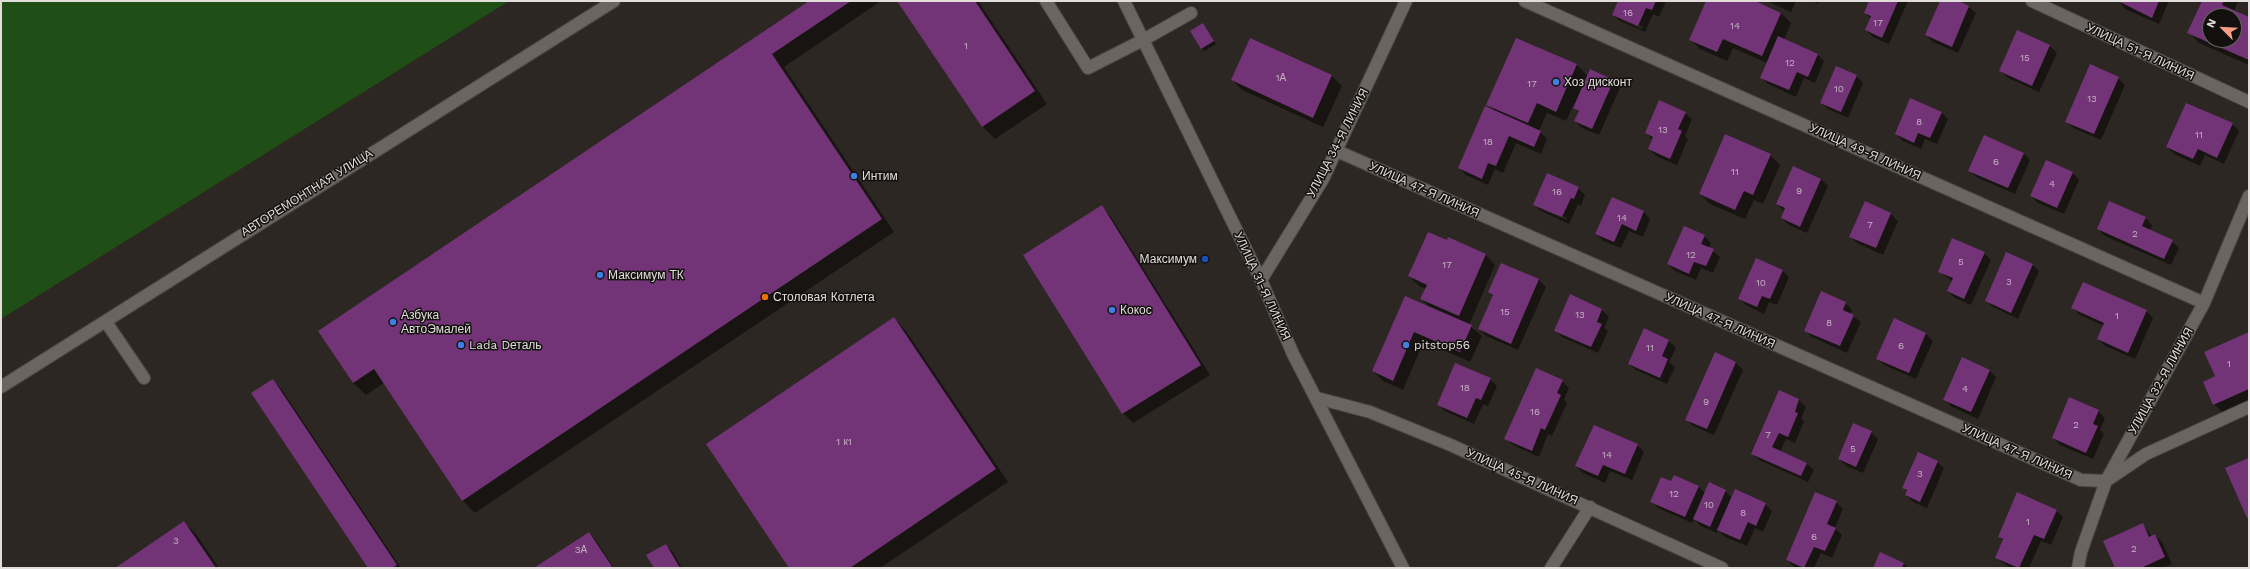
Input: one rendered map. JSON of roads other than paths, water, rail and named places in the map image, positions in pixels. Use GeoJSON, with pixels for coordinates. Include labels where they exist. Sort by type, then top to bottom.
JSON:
{"type":"FeatureCollection","features":[{"type":"Feature","properties":{"kind":"street","name":"АВТОРЕМОНТНАЯ УЛИЦА"},"geometry":{"type":"LineString","coordinates":[[1,387],[106,322],[242,233],[614,1]]}},
{"type":"Feature","properties":{"kind":"street"},"geometry":{"type":"LineString","coordinates":[[1046,1],[1088,68],[1143,40],[1191,13]]}},
{"type":"Feature","properties":{"kind":"street","name":"УЛИЦА 31-Я ЛИНИЯ"},"geometry":{"type":"LineString","coordinates":[[1124,1],[1261,280],[1293,354],[1317,398],[1403,568]]}},
{"type":"Feature","properties":{"kind":"street","name":"УЛИЦА 34-Я ЛИНИЯ"},"geometry":{"type":"LineString","coordinates":[[1261,280],[1323,179],[1337,152],[1406,1]]}},
{"type":"Feature","properties":{"kind":"street","name":"УЛИЦА 49-Я ЛИНИЯ"},"geometry":{"type":"LineString","coordinates":[[1526,1],[2204,303]]}},
{"type":"Feature","properties":{"kind":"street","name":"УЛИЦА 51-Я ЛИНИЯ"},"geometry":{"type":"LineString","coordinates":[[2032,1],[2249,102]]}},
{"type":"Feature","properties":{"kind":"street","name":"УЛИЦА 47-Я ЛИНИЯ"},"geometry":{"type":"LineString","coordinates":[[1337,152],[2081,480],[2106,481]]}},
{"type":"Feature","properties":{"kind":"street","name":"УЛИЦА 32-Я ЛИНИЯ"},"geometry":{"type":"LineString","coordinates":[[2078,568],[2081,552],[2106,481],[2204,303],[2249,196]]}},
{"type":"Feature","properties":{"kind":"street"},"geometry":{"type":"LineString","coordinates":[[106,322],[144,378]]}},
{"type":"Feature","properties":{"kind":"street","name":"УЛИЦА 45-Я ЛИНИЯ"},"geometry":{"type":"LineString","coordinates":[[1317,398],[1370,412],[1453,446],[1722,568]]}},
{"type":"Feature","properties":{"kind":"street"},"geometry":{"type":"LineString","coordinates":[[2106,481],[2146,454],[2249,407]]}},
{"type":"Feature","properties":{"kind":"street"},"geometry":{"type":"LineString","coordinates":[[1551,568],[1590,507]]}},
{"type":"Feature","properties":{"kind":"place","name":"Хоз дисконт"},"geometry":{"type":"Point","coordinates":[1556,82]}},
{"type":"Feature","properties":{"kind":"place","name":"Интим"},"geometry":{"type":"Point","coordinates":[854,176]}},
{"type":"Feature","properties":{"kind":"place","name":"Максимум"},"geometry":{"type":"Point","coordinates":[1205,259]}},
{"type":"Feature","properties":{"kind":"place","name":"Максимум ТК"},"geometry":{"type":"Point","coordinates":[600,275]}},
{"type":"Feature","properties":{"kind":"place","name":"Столовая Котлета"},"geometry":{"type":"Point","coordinates":[765,297]}},
{"type":"Feature","properties":{"kind":"place","name":"Кокос"},"geometry":{"type":"Point","coordinates":[1112,310]}},
{"type":"Feature","properties":{"kind":"place","name":"Азбука АвтоЭмалей"},"geometry":{"type":"Point","coordinates":[393,322]}},
{"type":"Feature","properties":{"kind":"place","name":"Lada Dеталь"},"geometry":{"type":"Point","coordinates":[461,345]}},
{"type":"Feature","properties":{"kind":"place","name":"pitstop56"},"geometry":{"type":"Point","coordinates":[1406,345]}}]}
